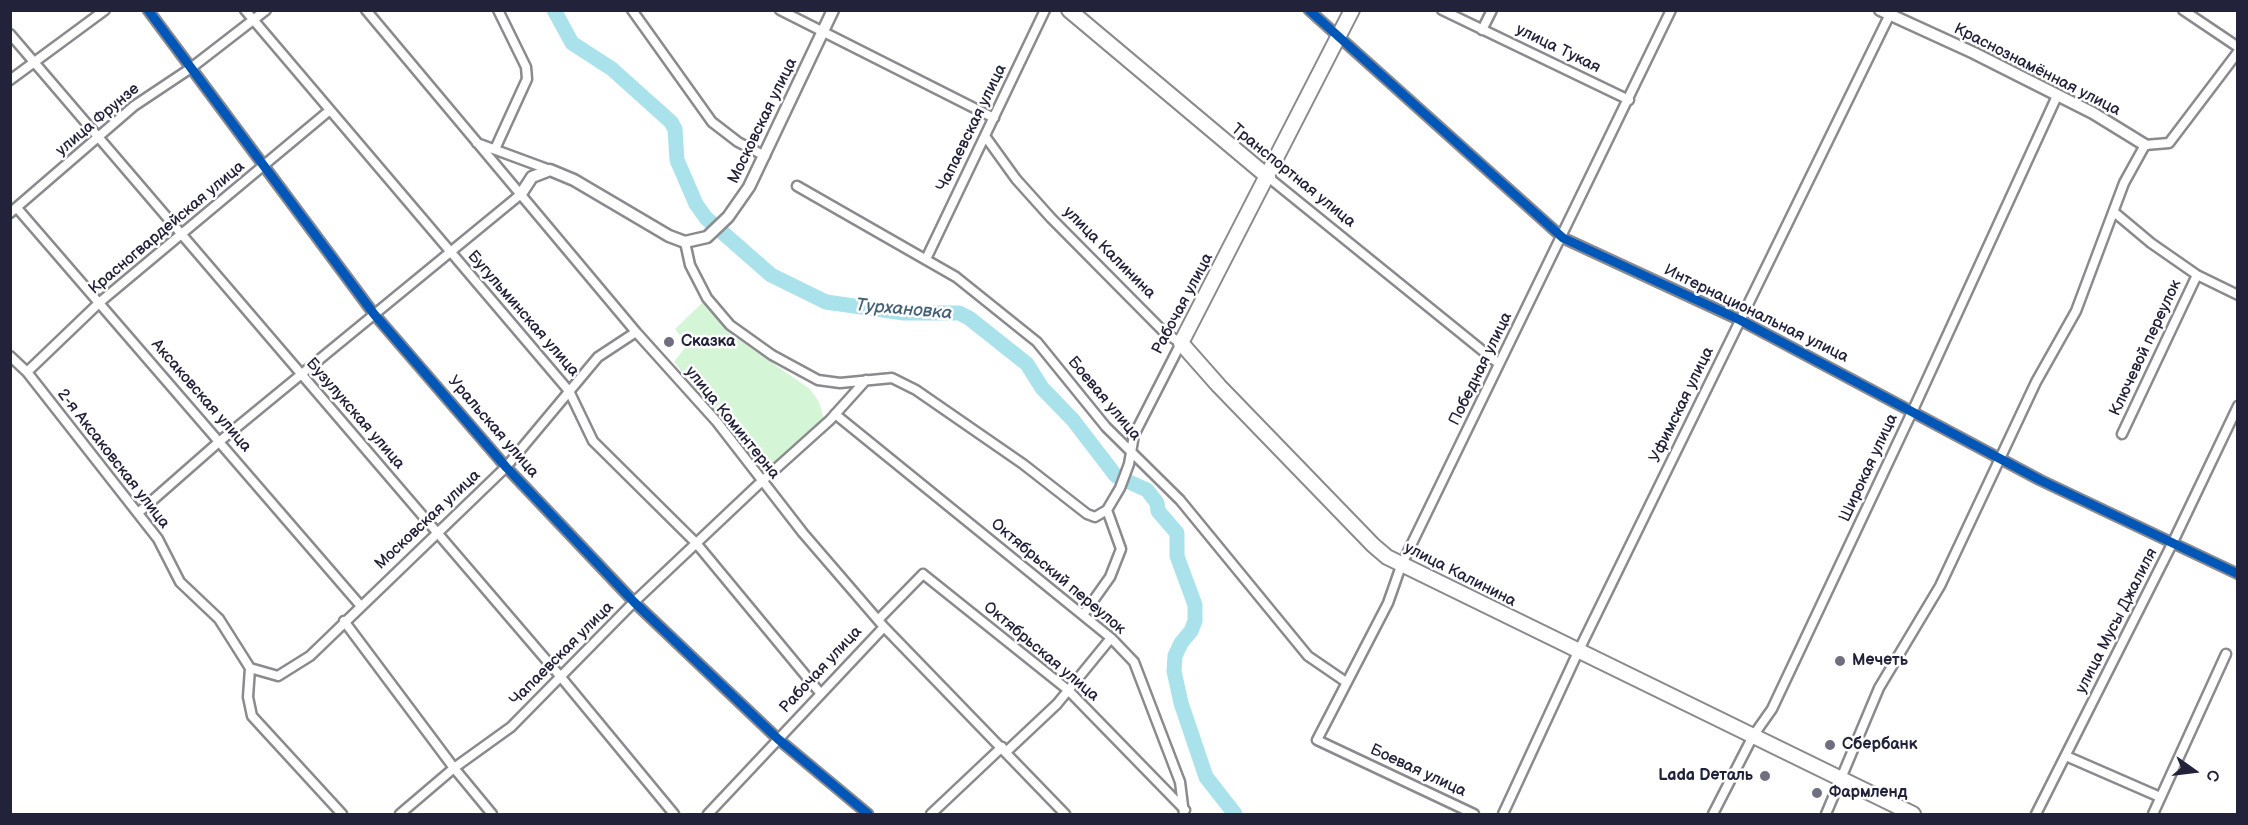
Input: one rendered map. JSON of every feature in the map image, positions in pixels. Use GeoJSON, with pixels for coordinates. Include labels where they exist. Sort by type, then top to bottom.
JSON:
{"type":"FeatureCollection","features":[{"type":"Feature","properties":{"kind":"main road","name":"Транспортная улица"},"geometry":{"type":"LineString","coordinates":[[1068,10],[1268,177]]}},
{"type":"Feature","properties":{"kind":"main road","name":"Рабочая улица"},"geometry":{"type":"LineString","coordinates":[[1181,343],[1352,10]]}},
{"type":"Feature","properties":{"kind":"main road","name":"улица Калинина"},"geometry":{"type":"LineString","coordinates":[[1181,343],[1219,386],[1372,545],[1401,566],[1913,814]]}},
{"type":"Feature","properties":{"kind":"street"},"geometry":{"type":"LineString","coordinates":[[10,80],[105,10]]}},
{"type":"Feature","properties":{"kind":"street","name":"Уральская улица"},"geometry":{"type":"LineString","coordinates":[[148,10],[263,168],[374,314],[506,467],[634,602],[778,739],[868,814]]}},
{"type":"Feature","properties":{"kind":"street","name":"Бугульминская улица"},"geometry":{"type":"LineString","coordinates":[[245,10],[569,391],[593,441],[696,543],[821,694]]}},
{"type":"Feature","properties":{"kind":"street","name":"улица Фрунзе"},"geometry":{"type":"LineString","coordinates":[[14,210],[134,106],[191,68],[266,10]]}},
{"type":"Feature","properties":{"kind":"street","name":"улица Коминтерна"},"geometry":{"type":"LineString","coordinates":[[366,10],[636,332],[717,422],[761,482],[881,623],[1065,814]]}},
{"type":"Feature","properties":{"kind":"street"},"geometry":{"type":"LineString","coordinates":[[495,149],[527,79],[526,67],[498,10]]}},
{"type":"Feature","properties":{"kind":"street"},"geometry":{"type":"LineString","coordinates":[[632,10],[712,122],[738,142],[765,156]]}},
{"type":"Feature","properties":{"kind":"street"},"geometry":{"type":"LineString","coordinates":[[780,10],[994,118]]}},
{"type":"Feature","properties":{"kind":"street","name":"Московская улица"},"geometry":{"type":"LineString","coordinates":[[685,242],[701,240],[714,232],[728,217],[749,187],[833,10]]}},
{"type":"Feature","properties":{"kind":"street","name":"Чапаевская улица"},"geometry":{"type":"LineString","coordinates":[[926,259],[1045,10]]}},
{"type":"Feature","properties":{"kind":"street","name":"Интернациональная улица"},"geometry":{"type":"LineString","coordinates":[[1309,10],[1563,238],[1740,320],[1913,410],[2040,480],[2238,574]]}},
{"type":"Feature","properties":{"kind":"street","name":"улица Тукая"},"geometry":{"type":"LineString","coordinates":[[1442,10],[1629,100]]}},
{"type":"Feature","properties":{"kind":"street"},"geometry":{"type":"LineString","coordinates":[[1482,30],[1492,10]]}},
{"type":"Feature","properties":{"kind":"street","name":"Победная улица"},"geometry":{"type":"LineString","coordinates":[[1317,740],[1388,603],[1401,566],[1499,363],[1563,238],[1671,10]]}},
{"type":"Feature","properties":{"kind":"street"},"geometry":{"type":"LineString","coordinates":[[2183,10],[2238,47]]}},
{"type":"Feature","properties":{"kind":"street","name":"Краснознамённая улица"},"geometry":{"type":"LineString","coordinates":[[1888,12],[2093,113],[2145,145]]}},
{"type":"Feature","properties":{"kind":"street","name":"Уфимская улица"},"geometry":{"type":"LineString","coordinates":[[1503,814],[1578,652],[1888,12]]}},
{"type":"Feature","properties":{"kind":"street","name":"Бузулукская улица"},"geometry":{"type":"LineString","coordinates":[[10,34],[560,676],[674,814]]}},
{"type":"Feature","properties":{"kind":"street"},"geometry":{"type":"LineString","coordinates":[[1826,814],[1879,688],[1940,586],[2036,382],[2076,311],[2124,183],[2145,145],[2169,143],[2238,52]]}},
{"type":"Feature","properties":{"kind":"street","name":"Широкая улица"},"geometry":{"type":"LineString","coordinates":[[1713,814],[1753,736],[1772,709],[1913,410],[2057,96]]}},
{"type":"Feature","properties":{"kind":"street","name":"Красногвардейская улица"},"geometry":{"type":"LineString","coordinates":[[27,372],[100,302],[330,110]]}},
{"type":"Feature","properties":{"kind":"street","name":"улица Калинина"},"geometry":{"type":"LineString","coordinates":[[985,136],[1016,179],[1051,218],[1165,333],[1181,343]]}},
{"type":"Feature","properties":{"kind":"street"},"geometry":{"type":"LineString","coordinates":[[477,143],[574,180],[651,228],[685,242],[690,265],[707,298],[730,325],[787,365],[818,380],[840,383],[892,378],[916,390],[1023,465],[1087,514],[1095,517],[1107,510],[1121,549],[1110,577],[1083,615]]}},
{"type":"Feature","properties":{"kind":"street"},"geometry":{"type":"LineString","coordinates":[[138,513],[220,441],[521,194],[532,177],[550,170]]}},
{"type":"Feature","properties":{"kind":"street","name":"Транспортная улица"},"geometry":{"type":"LineString","coordinates":[[1268,177],[1499,363]]}},
{"type":"Feature","properties":{"kind":"street","name":"Боевая улица"},"geometry":{"type":"LineString","coordinates":[[797,186],[926,259],[980,295],[1037,342],[1131,454],[1180,500],[1308,656],[1346,682]]}},
{"type":"Feature","properties":{"kind":"street","name":"Аксаковская улица"},"geometry":{"type":"LineString","coordinates":[[14,210],[100,302],[360,605]]}},
{"type":"Feature","properties":{"kind":"street"},"geometry":{"type":"LineString","coordinates":[[2114,212],[2151,243],[2197,275],[2238,295]]}},
{"type":"Feature","properties":{"kind":"street","name":"Ключевой переулок"},"geometry":{"type":"LineString","coordinates":[[2122,434],[2197,275]]}},
{"type":"Feature","properties":{"kind":"street","name":"Московская улица"},"geometry":{"type":"LineString","coordinates":[[250,668],[278,676],[310,656],[360,605],[506,467],[598,357],[636,332]]}},
{"type":"Feature","properties":{"kind":"street","name":"Рабочая улица"},"geometry":{"type":"LineString","coordinates":[[1107,510],[1120,488],[1131,454],[1134,435],[1181,343]]}},
{"type":"Feature","properties":{"kind":"street","name":"2-я Аксаковская улица"},"geometry":{"type":"LineString","coordinates":[[10,356],[27,372],[138,513],[158,539],[180,582],[219,619],[250,668]]}},
{"type":"Feature","properties":{"kind":"street","name":"Чапаевская улица"},"geometry":{"type":"LineString","coordinates":[[400,814],[454,768],[511,727],[634,602],[835,414],[866,380]]}},
{"type":"Feature","properties":{"kind":"street","name":"улица Мусы Джалиля"},"geometry":{"type":"LineString","coordinates":[[2036,814],[2174,542],[2238,406]]}},
{"type":"Feature","properties":{"kind":"street","name":"Октябрьский переулок"},"geometry":{"type":"LineString","coordinates":[[835,414],[1111,638],[1134,662],[1180,782],[1185,812]]}},
{"type":"Feature","properties":{"kind":"street","name":"Рабочая улица"},"geometry":{"type":"LineString","coordinates":[[708,814],[821,694],[923,574]]}},
{"type":"Feature","properties":{"kind":"street","name":"Октябрьская улица"},"geometry":{"type":"LineString","coordinates":[[923,574],[1068,690],[1185,812]]}},
{"type":"Feature","properties":{"kind":"street"},"geometry":{"type":"LineString","coordinates":[[344,621],[454,768],[492,814]]}},
{"type":"Feature","properties":{"kind":"street"},"geometry":{"type":"LineString","coordinates":[[931,814],[1068,690],[1111,638]]}},
{"type":"Feature","properties":{"kind":"street"},"geometry":{"type":"LineString","coordinates":[[2153,814],[2226,654]]}},
{"type":"Feature","properties":{"kind":"street"},"geometry":{"type":"LineString","coordinates":[[250,668],[248,697],[252,716],[342,814]]}},
{"type":"Feature","properties":{"kind":"street","name":"Боевая улица"},"geometry":{"type":"LineString","coordinates":[[1317,740],[1474,814]]}},
{"type":"Feature","properties":{"kind":"street"},"geometry":{"type":"LineString","coordinates":[[2066,756],[2160,797]]}},
{"type":"Feature","properties":{"kind":"green space"},"geometry":{"type":"Polygon","coordinates":[[[703,302],[732,335],[810,389],[819,402],[824,419],[764,471],[674,362],[687,345],[675,329],[703,302]]]}},
{"type":"Feature","properties":{"kind":"waterway","name":"Турхановка"},"geometry":{"type":"LineString","coordinates":[[554,10],[572,43],[612,69],[671,122],[675,129],[677,160],[696,204],[706,218],[771,275],[826,302],[904,313],[959,313],[969,318],[1027,364],[1042,388],[1073,420],[1116,476],[1147,490],[1157,503],[1158,511],[1177,533],[1177,556],[1195,605],[1195,621],[1175,656],[1174,671],[1181,703],[1206,777],[1235,814]]}},
{"type":"Feature","properties":{"kind":"cycle path"},"geometry":{"type":"LineString","coordinates":[[148,10],[374,314],[506,467],[634,602],[778,739],[868,814]]}},
{"type":"Feature","properties":{"kind":"cycle path"},"geometry":{"type":"LineString","coordinates":[[1309,10],[1563,238],[1740,320],[2040,480],[2238,574]]}},
{"type":"Feature","properties":{"kind":"place","name":"Сказка"},"geometry":{"type":"Point","coordinates":[669,342]}},
{"type":"Feature","properties":{"kind":"place","name":"Мечеть"},"geometry":{"type":"Point","coordinates":[1840,661]}},
{"type":"Feature","properties":{"kind":"place","name":"Сбербанк"},"geometry":{"type":"Point","coordinates":[1830,745]}},
{"type":"Feature","properties":{"kind":"place","name":"Lada Dеталь"},"geometry":{"type":"Point","coordinates":[1765,776]}},
{"type":"Feature","properties":{"kind":"place","name":"Фармленд"},"geometry":{"type":"Point","coordinates":[1817,793]}}]}
